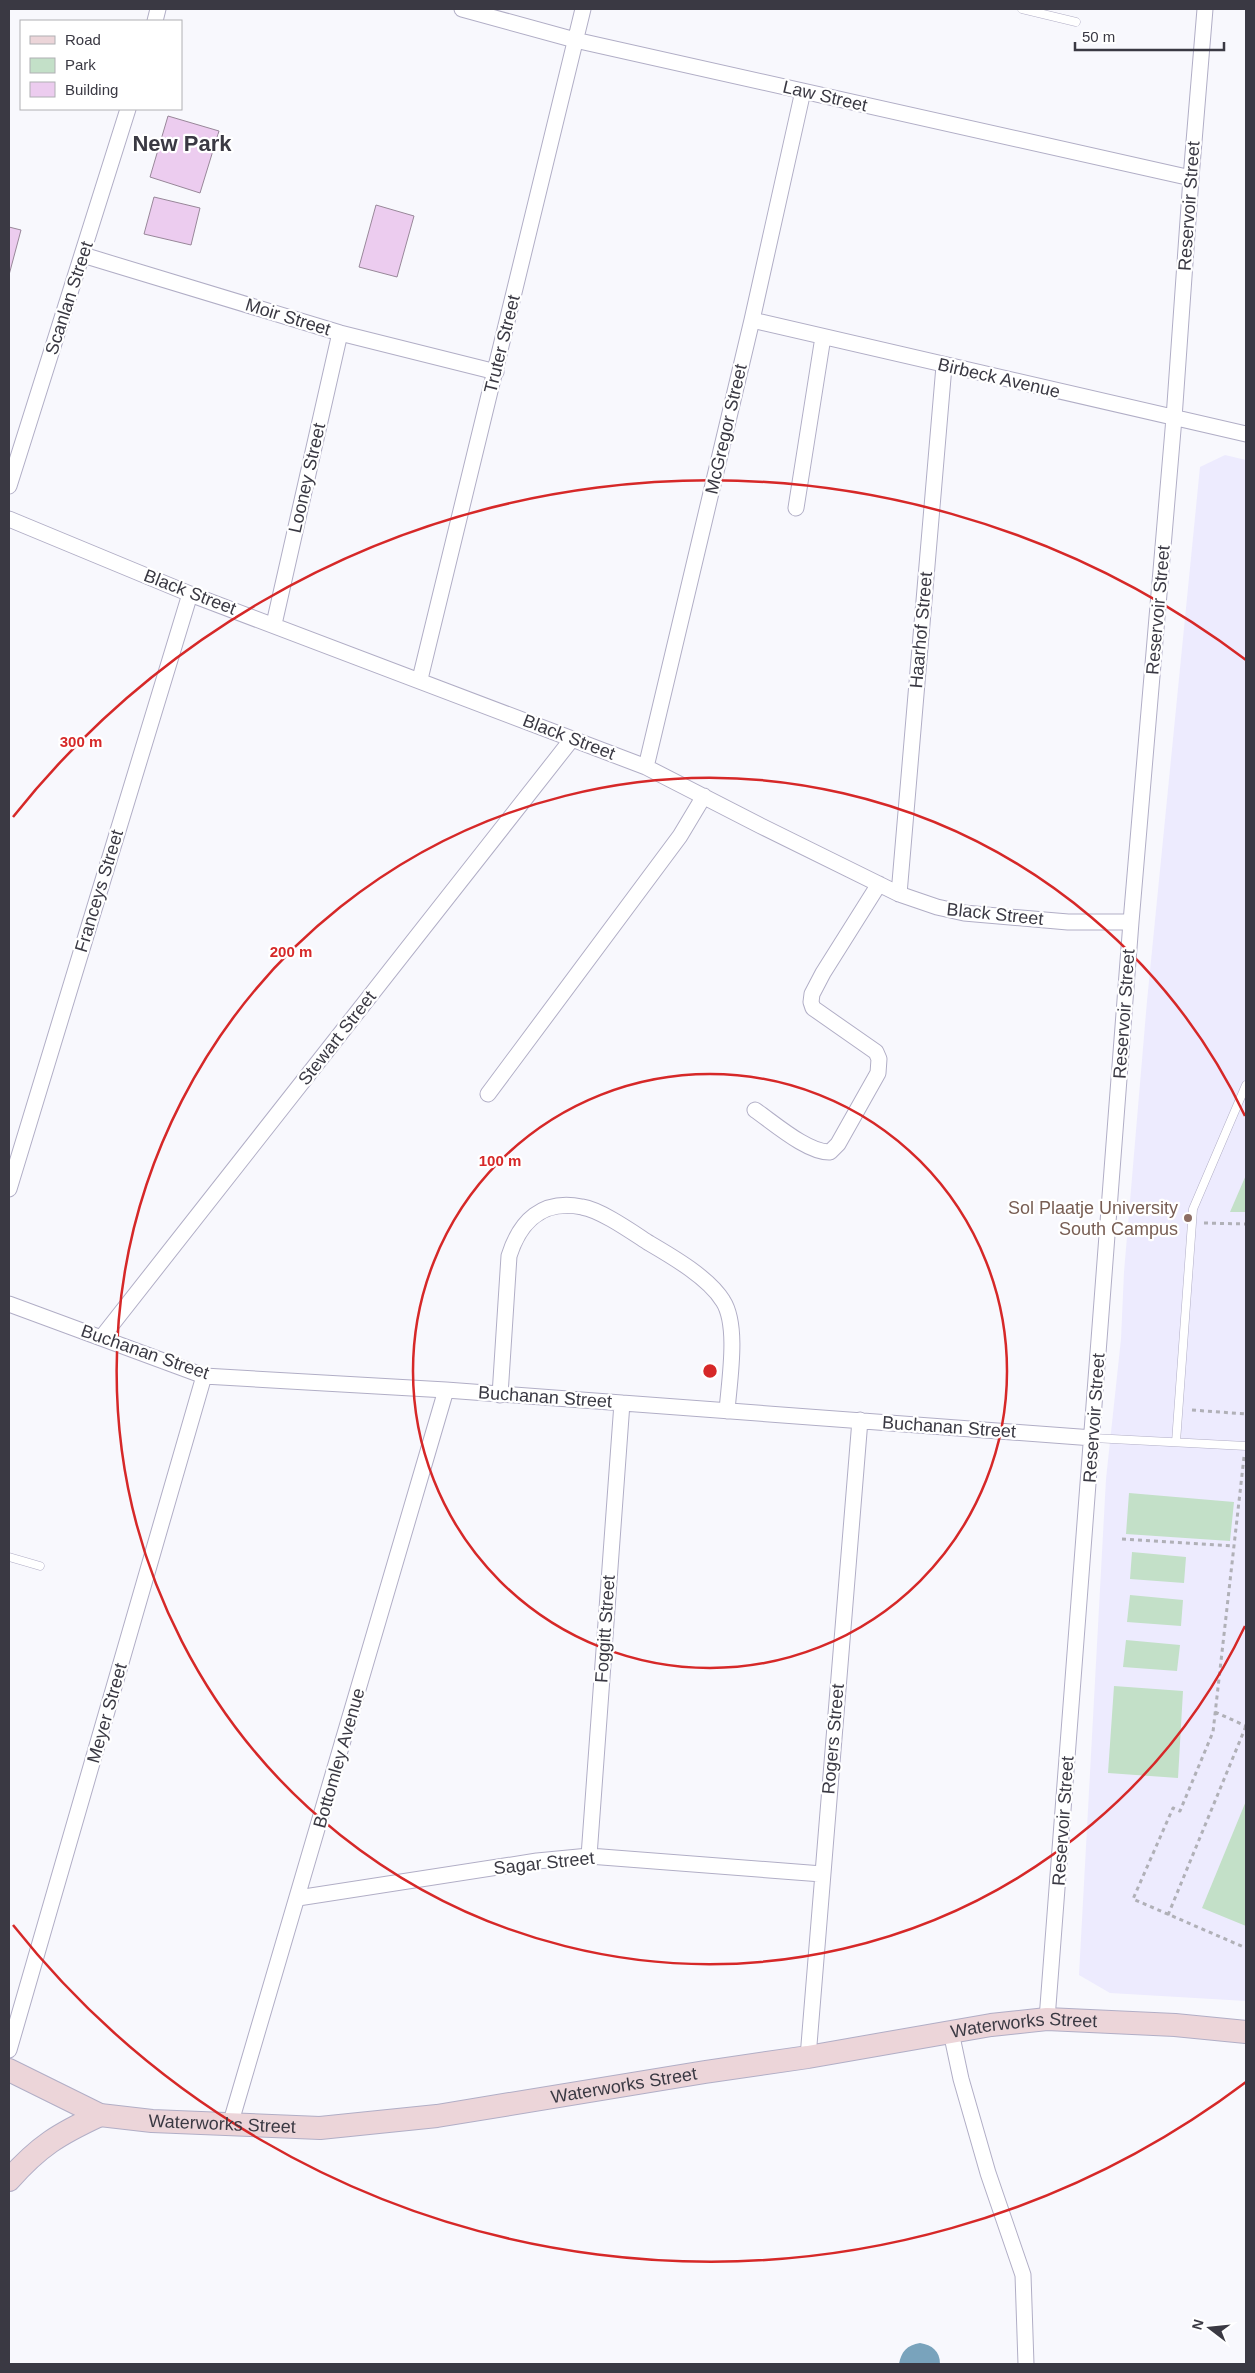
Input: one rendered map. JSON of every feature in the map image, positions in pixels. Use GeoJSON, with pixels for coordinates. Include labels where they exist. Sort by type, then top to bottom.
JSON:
{"type":"FeatureCollection","features":[{"type":"Feature","properties":{"kind":"street","name":"Law Street"},"geometry":{"type":"LineString","coordinates":[[462,9],[575,40],[1191,178]]}},
{"type":"Feature","properties":{"kind":"street","name":"Truter Street"},"geometry":{"type":"LineString","coordinates":[[420,679],[583,9]]}},
{"type":"Feature","properties":{"kind":"street","name":"Reservoir Street"},"geometry":{"type":"LineString","coordinates":[[1048,2019],[1131,922],[1174,418],[1205,9]]}},
{"type":"Feature","properties":{"kind":"street","name":"McGregor Street"},"geometry":{"type":"LineString","coordinates":[[646,767],[752,320],[803,92]]}},
{"type":"Feature","properties":{"kind":"street","name":"Scanlan Street"},"geometry":{"type":"LineString","coordinates":[[9,486],[128,110]]}},
{"type":"Feature","properties":{"kind":"street","name":"Moir Street"},"geometry":{"type":"LineString","coordinates":[[83,255],[340,333],[496,372]]}},
{"type":"Feature","properties":{"kind":"street","name":"Birbeck Avenue"},"geometry":{"type":"LineString","coordinates":[[752,320],[944,366],[1246,434]]}},
{"type":"Feature","properties":{"kind":"street","name":"Looney Street"},"geometry":{"type":"LineString","coordinates":[[274,624],[340,333]]}},
{"type":"Feature","properties":{"kind":"street"},"geometry":{"type":"LineString","coordinates":[[796,508],[823,337]]}},
{"type":"Feature","properties":{"kind":"street","name":"Haarhof Street"},"geometry":{"type":"LineString","coordinates":[[899,894],[944,366]]}},
{"type":"Feature","properties":{"kind":"street","name":"Black Street"},"geometry":{"type":"LineString","coordinates":[[9,519],[190,594],[420,679],[646,767],[899,894],[937,907],[964,913],[1068,922],[1131,922]]}},
{"type":"Feature","properties":{"kind":"street","name":"Franceys Street"},"geometry":{"type":"LineString","coordinates":[[9,1189],[190,594]]}},
{"type":"Feature","properties":{"kind":"street","name":"Stewart Street"},"geometry":{"type":"LineString","coordinates":[[102,1337],[572,739]]}},
{"type":"Feature","properties":{"kind":"street"},"geometry":{"type":"LineString","coordinates":[[488,1094],[680,836],[704,796]]}},
{"type":"Feature","properties":{"kind":"street"},"geometry":{"type":"LineString","coordinates":[[755,1110],[810,1147],[830,1152],[838,1144],[878,1073],[879,1059],[876,1052],[813,1008],[811,1002],[812,994],[823,973],[878,884]]}},
{"type":"Feature","properties":{"kind":"street"},"geometry":{"type":"LineString","coordinates":[[500,1395],[509,1256],[514,1239],[523,1224],[534,1214],[559,1206],[583,1206],[613,1221],[674,1258],[713,1288],[724,1302],[731,1321],[728,1411]]}},
{"type":"Feature","properties":{"kind":"street","name":"Buchanan Street"},"geometry":{"type":"LineString","coordinates":[[9,1304],[204,1376],[446,1390],[1093,1438]]}},
{"type":"Feature","properties":{"kind":"street","name":"Meyer Street"},"geometry":{"type":"LineString","coordinates":[[9,2050],[204,1376]]}},
{"type":"Feature","properties":{"kind":"street","name":"Bottomley Avenue"},"geometry":{"type":"LineString","coordinates":[[230,2125],[446,1390]]}},
{"type":"Feature","properties":{"kind":"street","name":"Foggitt Street"},"geometry":{"type":"LineString","coordinates":[[589,1856],[622,1403]]}},
{"type":"Feature","properties":{"kind":"street","name":"Rogers Street"},"geometry":{"type":"LineString","coordinates":[[808,2057],[860,1420]]}},
{"type":"Feature","properties":{"kind":"street","name":"Sagar Street"},"geometry":{"type":"LineString","coordinates":[[298,1898],[527,1863],[589,1856],[822,1874]]}},
{"type":"Feature","properties":{"kind":"street","name":"Waterworks Street"},"geometry":{"type":"LineString","coordinates":[[9,2070],[100,2115],[152,2122],[320,2128],[437,2116],[808,2057],[951,2032],[1048,2019],[1175,2025],[1246,2032]]}},
{"type":"Feature","properties":{"kind":"street"},"geometry":{"type":"LineString","coordinates":[[951,2032],[961,2079],[988,2173],[1023,2275],[1026,2364]]}},
{"type":"Feature","properties":{"kind":"street"},"geometry":{"type":"LineString","coordinates":[[9,2180],[31,2156],[63,2132],[100,2115]]}},
{"type":"Feature","properties":{"kind":"lane"},"geometry":{"type":"LineString","coordinates":[[1022,9],[1076,22]]}},
{"type":"Feature","properties":{"kind":"lane"},"geometry":{"type":"LineString","coordinates":[[1176,1442],[1194,1209],[1246,1085]]}},
{"type":"Feature","properties":{"kind":"lane"},"geometry":{"type":"LineString","coordinates":[[1093,1438],[1246,1446]]}},
{"type":"Feature","properties":{"kind":"lane"},"geometry":{"type":"LineString","coordinates":[[9,1557],[40,1566]]}},
{"type":"Feature","properties":{"kind":"path"},"geometry":{"type":"LineString","coordinates":[[1192,1222],[1246,1224]]}},
{"type":"Feature","properties":{"kind":"path"},"geometry":{"type":"LineString","coordinates":[[1178,1409],[1246,1414]]}},
{"type":"Feature","properties":{"kind":"path"},"geometry":{"type":"LineString","coordinates":[[1246,1446],[1213,1732],[1180,1811],[1173,1808],[1133,1899],[1246,1948]]}},
{"type":"Feature","properties":{"kind":"path"},"geometry":{"type":"LineString","coordinates":[[1122,1539],[1234,1546]]}},
{"type":"Feature","properties":{"kind":"path"},"geometry":{"type":"LineString","coordinates":[[1168,1915],[1246,1726],[1215,1712]]}},
{"type":"Feature","properties":{"kind":"shaded area","name":"Sol Plaatje University South Campus"},"geometry":{"type":"Polygon","coordinates":[[[1225,455],[1246,460],[1246,2001],[1110,1993],[1079,1975],[1106,1479],[1121,1339],[1124,1272],[1147,1001],[1200,467],[1225,455]]]}},
{"type":"Feature","properties":{"kind":"green space"},"geometry":{"type":"Polygon","coordinates":[[[1246,1175],[1246,1212],[1230,1212],[1246,1175]]]}},
{"type":"Feature","properties":{"kind":"green space"},"geometry":{"type":"Polygon","coordinates":[[[1129,1493],[1234,1502],[1230,1541],[1126,1534],[1129,1493]]]}},
{"type":"Feature","properties":{"kind":"green space"},"geometry":{"type":"Polygon","coordinates":[[[1132,1552],[1186,1557],[1184,1583],[1130,1579],[1132,1552]]]}},
{"type":"Feature","properties":{"kind":"green space"},"geometry":{"type":"Polygon","coordinates":[[[1130,1595],[1183,1600],[1181,1626],[1127,1622],[1130,1595]]]}},
{"type":"Feature","properties":{"kind":"green space"},"geometry":{"type":"Polygon","coordinates":[[[1126,1640],[1180,1645],[1177,1671],[1123,1667],[1126,1640]]]}},
{"type":"Feature","properties":{"kind":"green space"},"geometry":{"type":"Polygon","coordinates":[[[1114,1686],[1183,1691],[1178,1778],[1108,1773],[1114,1686]]]}},
{"type":"Feature","properties":{"kind":"green space"},"geometry":{"type":"Polygon","coordinates":[[[1246,1801],[1246,1926],[1202,1908],[1246,1801]]]}},
{"type":"Feature","properties":{"kind":"water"},"geometry":{"type":"Polygon","coordinates":[[[920,2343],[928,2345],[937,2352],[940,2364],[899,2364],[905,2350],[912,2345],[920,2343]]]}},
{"type":"Feature","properties":{"kind":"building"},"geometry":{"type":"Polygon","coordinates":[[[168,116],[219,131],[200,193],[150,177],[168,116]]]}},
{"type":"Feature","properties":{"kind":"building"},"geometry":{"type":"Polygon","coordinates":[[[154,197],[200,208],[191,245],[144,234],[154,197]]]}},
{"type":"Feature","properties":{"kind":"building"},"geometry":{"type":"Polygon","coordinates":[[[376,205],[414,216],[397,277],[359,267],[376,205]]]}},
{"type":"Feature","properties":{"kind":"building"},"geometry":{"type":"Polygon","coordinates":[[[9,227],[21,230],[9,275],[9,227]]]}},
{"type":"Feature","properties":{"kind":"place","name":"Sol Plaatje University South Campus"},"geometry":{"type":"Point","coordinates":[1188,1218]}},
{"type":"Feature","properties":{"kind":"district","name":"New Park"},"geometry":{"type":"Point","coordinates":[182,143]}}]}
